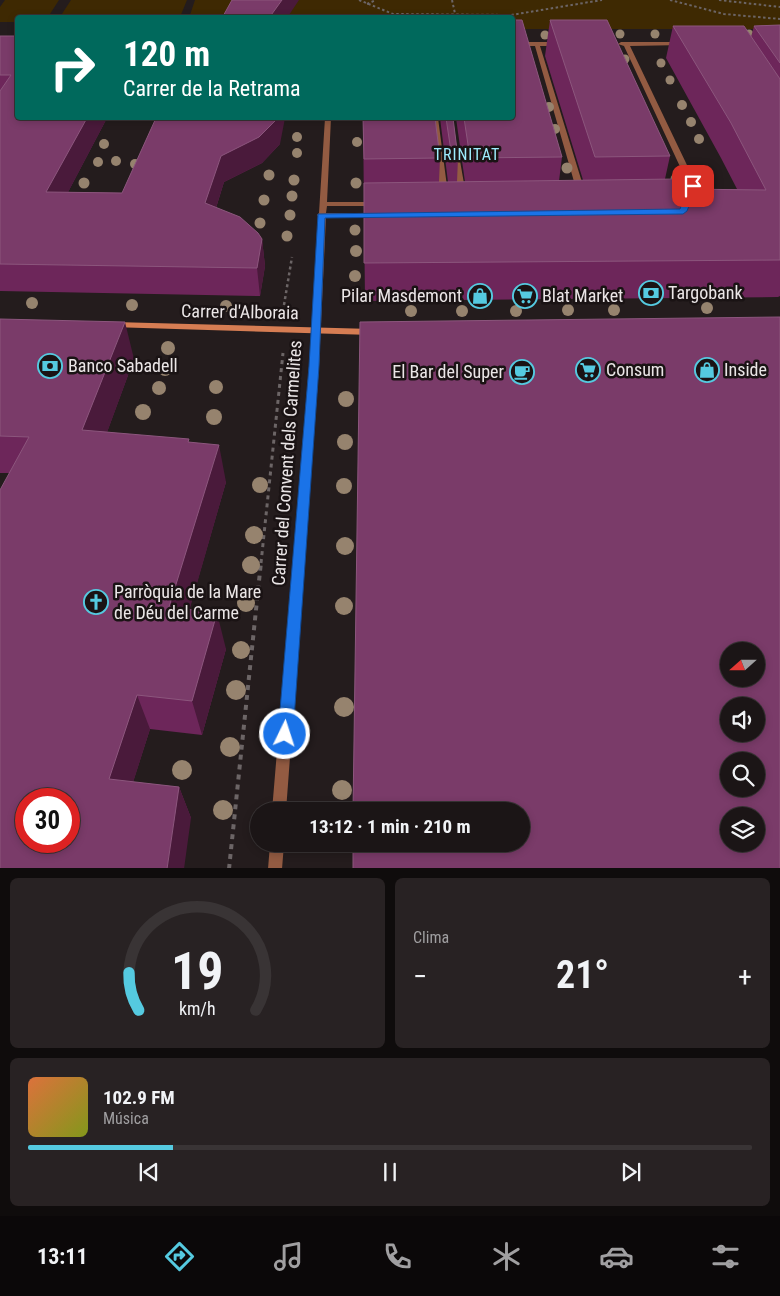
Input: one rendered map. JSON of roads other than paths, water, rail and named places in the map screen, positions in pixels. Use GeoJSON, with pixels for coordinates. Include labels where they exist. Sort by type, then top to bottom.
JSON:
{"type":"FeatureCollection","features":[{"type":"Feature","properties":{"kind":"street"},"geometry":{"type":"LineString","coordinates":[[538,44],[583,202]]}},
{"type":"Feature","properties":{"kind":"street"},"geometry":{"type":"LineString","coordinates":[[518,46],[567,44]]}},
{"type":"Feature","properties":{"kind":"street"},"geometry":{"type":"LineString","coordinates":[[616,44],[694,44]]}},
{"type":"Feature","properties":{"kind":"street"},"geometry":{"type":"LineString","coordinates":[[626,44],[693,186],[683,211]]}},
{"type":"Feature","properties":{"kind":"street","name":"Carrer del Convent dels Carmelites"},"geometry":{"type":"LineString","coordinates":[[280,802],[316,330],[328,120]]}},
{"type":"Feature","properties":{"kind":"street"},"geometry":{"type":"LineString","coordinates":[[436,120],[445,203]]}},
{"type":"Feature","properties":{"kind":"street"},"geometry":{"type":"LineString","coordinates":[[454,203],[463,203],[455,145]]}},
{"type":"Feature","properties":{"kind":"street"},"geometry":{"type":"LineString","coordinates":[[679,201],[688,201]]}},
{"type":"Feature","properties":{"kind":"street"},"geometry":{"type":"LineString","coordinates":[[322,210],[390,204]]}},
{"type":"Feature","properties":{"kind":"street"},"geometry":{"type":"LineString","coordinates":[[322,210],[390,215]]}},
{"type":"Feature","properties":{"kind":"street","name":"Carrer d'Alboraia"},"geometry":{"type":"LineString","coordinates":[[106,325],[384,333]]}},
{"type":"Feature","properties":{"kind":"street"},"geometry":{"type":"LineString","coordinates":[[275,868],[276,852]]}},
{"type":"Feature","properties":{"kind":"place","name":"Targobank"},"geometry":{"type":"Point","coordinates":[651,293]}},
{"type":"Feature","properties":{"kind":"place","name":"Pilar Masdemont"},"geometry":{"type":"Point","coordinates":[480,296]}},
{"type":"Feature","properties":{"kind":"place","name":"Blat Market"},"geometry":{"type":"Point","coordinates":[525,296]}},
{"type":"Feature","properties":{"kind":"place","name":"Banco Sabadell"},"geometry":{"type":"Point","coordinates":[50,366]}},
{"type":"Feature","properties":{"kind":"place","name":"Consum"},"geometry":{"type":"Point","coordinates":[588,370]}},
{"type":"Feature","properties":{"kind":"place","name":"Inside"},"geometry":{"type":"Point","coordinates":[707,370]}},
{"type":"Feature","properties":{"kind":"place","name":"El Bar del Super"},"geometry":{"type":"Point","coordinates":[522,372]}},
{"type":"Feature","properties":{"kind":"place","name":"Parròquia de la Mare de Déu del Carme"},"geometry":{"type":"Point","coordinates":[96,602]}},
{"type":"Feature","properties":{"kind":"district","name":"TRINITAT"},"geometry":{"type":"Point","coordinates":[467,154]}}]}
